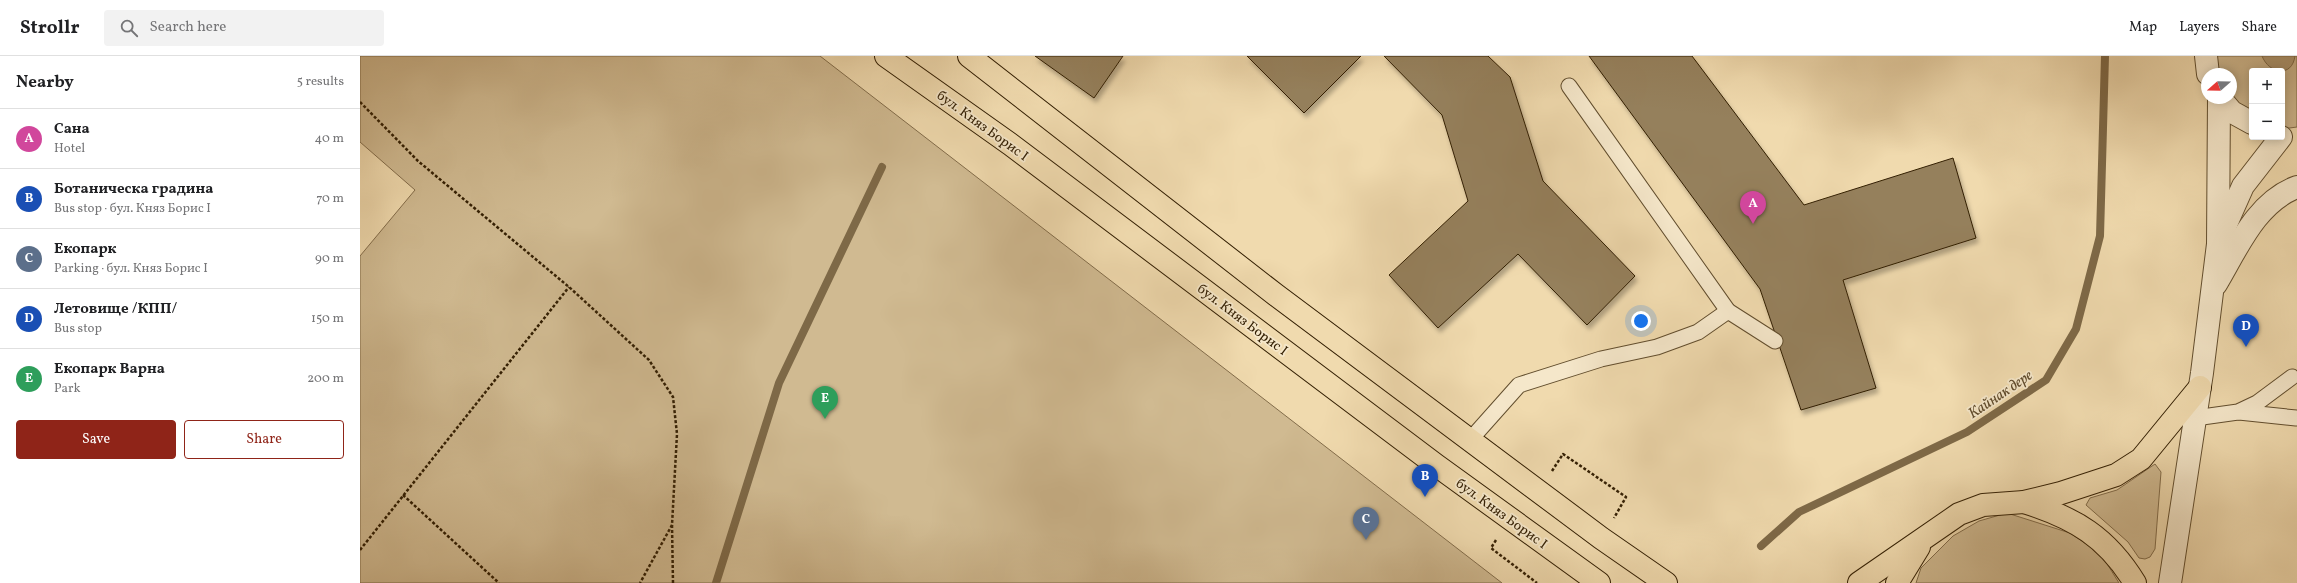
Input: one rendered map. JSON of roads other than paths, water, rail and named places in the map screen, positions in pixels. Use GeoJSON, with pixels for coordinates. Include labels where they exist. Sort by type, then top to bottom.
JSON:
{"type":"FeatureCollection","features":[{"type":"Feature","properties":{"kind":"highway","name":"бул. Княз Борис I"},"geometry":{"type":"LineString","coordinates":[[886,56],[1010,144],[1436,465],[1599,583]]}},
{"type":"Feature","properties":{"kind":"highway"},"geometry":{"type":"LineString","coordinates":[[970,56],[982,62],[1276,295],[1631,559],[1666,583]]}},
{"type":"Feature","properties":{"kind":"highway"},"geometry":{"type":"LineString","coordinates":[[1859,583],[1959,514],[1983,506],[2024,502],[2088,486],[2116,475],[2141,459],[2200,388]]}},
{"type":"Feature","properties":{"kind":"highway"},"geometry":{"type":"LineString","coordinates":[[2024,502],[2052,511],[2081,524],[2104,542],[2123,562],[2135,583]]}},
{"type":"Feature","properties":{"kind":"highway"},"geometry":{"type":"LineString","coordinates":[[1897,583],[1926,538]]}},
{"type":"Feature","properties":{"kind":"highway"},"geometry":{"type":"LineString","coordinates":[[1631,559],[1681,583]]}},
{"type":"Feature","properties":{"kind":"street"},"geometry":{"type":"LineString","coordinates":[[2206,56],[2207,68]]}},
{"type":"Feature","properties":{"kind":"street"},"geometry":{"type":"LineString","coordinates":[[2170,583],[2196,418],[2218,244],[2220,104]]}},
{"type":"Feature","properties":{"kind":"street"},"geometry":{"type":"LineString","coordinates":[[2225,104],[2232,112],[2249,122]]}},
{"type":"Feature","properties":{"kind":"street"},"geometry":{"type":"LineString","coordinates":[[2218,244],[2243,186],[2286,131]]}},
{"type":"Feature","properties":{"kind":"street"},"geometry":{"type":"LineString","coordinates":[[2212,292],[2260,213],[2275,199],[2297,186]]}},
{"type":"Feature","properties":{"kind":"lane"},"geometry":{"type":"LineString","coordinates":[[1569,86],[1728,311],[1775,341]]}},
{"type":"Feature","properties":{"kind":"lane"},"geometry":{"type":"LineString","coordinates":[[1470,440],[1519,385],[1601,359],[1657,347],[1698,332],[1728,311]]}},
{"type":"Feature","properties":{"kind":"lane"},"geometry":{"type":"LineString","coordinates":[[2238,412],[2257,403],[2292,377]]}},
{"type":"Feature","properties":{"kind":"lane"},"geometry":{"type":"LineString","coordinates":[[2196,418],[2238,412],[2296,418]]}},
{"type":"Feature","properties":{"kind":"waterway","name":"Кайнак дере"},"geometry":{"type":"LineString","coordinates":[[1761,546],[1799,512],[1967,432],[2046,380],[2076,329],[2100,236],[2105,56]]}},
{"type":"Feature","properties":{"kind":"waterway"},"geometry":{"type":"LineString","coordinates":[[716,583],[779,383],[882,167]]}},
{"type":"Feature","properties":{"kind":"place","name":"Сана"},"geometry":{"type":"Point","coordinates":[1753,224]}},
{"type":"Feature","properties":{"kind":"place","name":"Летовище /КПП/"},"geometry":{"type":"Point","coordinates":[2246,347]}},
{"type":"Feature","properties":{"kind":"place","name":"Екопарк Варна"},"geometry":{"type":"Point","coordinates":[825,419]}},
{"type":"Feature","properties":{"kind":"place","name":"Ботаническа градина"},"geometry":{"type":"Point","coordinates":[1425,497]}},
{"type":"Feature","properties":{"kind":"place","name":"Екопарк"},"geometry":{"type":"Point","coordinates":[1366,540]}}]}
